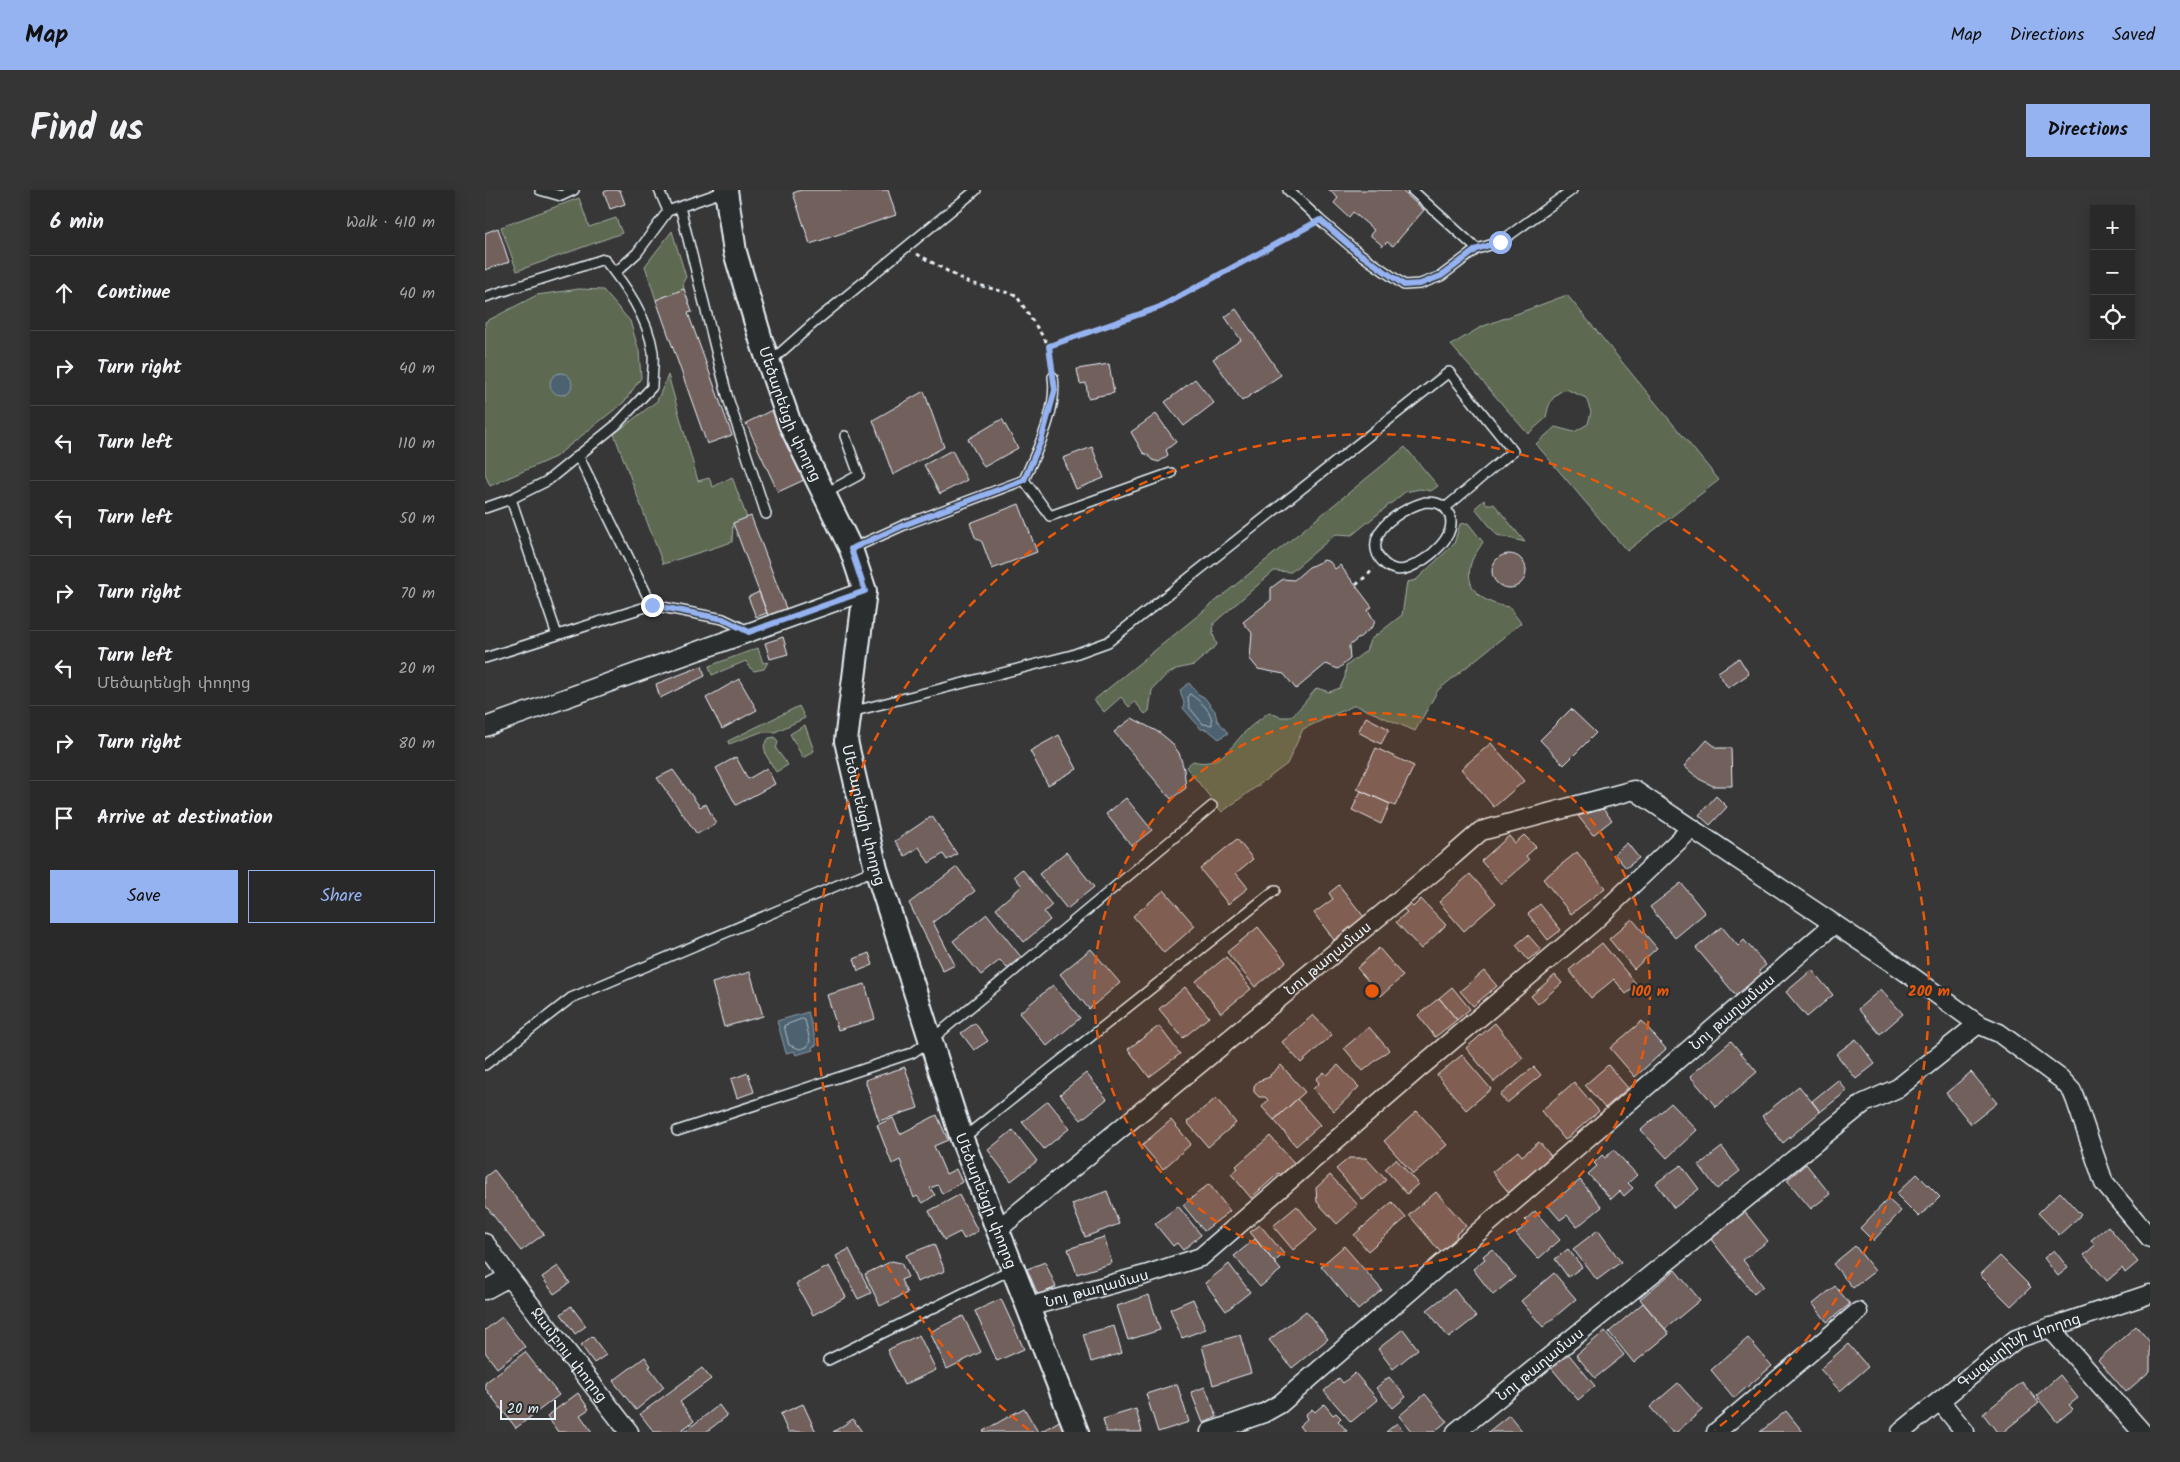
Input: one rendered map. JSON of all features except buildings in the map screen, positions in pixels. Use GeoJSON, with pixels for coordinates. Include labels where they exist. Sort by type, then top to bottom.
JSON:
{"type":"FeatureCollection","features":[{"type":"Feature","properties":{"kind":"street","name":"Մեծարենցի փողոց"},"geometry":{"type":"LineString","coordinates":[[726,190],[735,252],[768,362],[790,424],[851,549],[865,591],[846,741],[876,869],[962,1139],[1077,1432]]}},
{"type":"Feature","properties":{"kind":"street"},"geometry":{"type":"LineString","coordinates":[[485,727],[865,591]]}},
{"type":"Feature","properties":{"kind":"street","name":"Նոյ թաղամաս"},"geometry":{"type":"LineString","coordinates":[[997,1230],[1481,831],[1634,790],[1900,968],[1978,1024],[1999,1034],[2061,1079],[2071,1091],[2104,1184],[2150,1238]]}},
{"type":"Feature","properties":{"kind":"street","name":"Նոյ թաղամաս"},"geometry":{"type":"LineString","coordinates":[[1028,1307],[1145,1275],[1201,1257],[1418,1068],[1593,922],[1691,828]]}},
{"type":"Feature","properties":{"kind":"street","name":"Նոյ թաղամաս"},"geometry":{"type":"LineString","coordinates":[[1210,1432],[1264,1413],[1280,1404],[1834,924]]}},
{"type":"Feature","properties":{"kind":"street","name":"Նոյ թաղամաս"},"geometry":{"type":"LineString","coordinates":[[1456,1432],[1864,1103],[1898,1088],[1978,1024]]}},
{"type":"Feature","properties":{"kind":"street","name":"Ջամբուլ փողոց"},"geometry":{"type":"LineString","coordinates":[[485,1243],[509,1277],[629,1432]]}},
{"type":"Feature","properties":{"kind":"street"},"geometry":{"type":"LineString","coordinates":[[485,1290],[509,1277]]}},
{"type":"Feature","properties":{"kind":"street","name":"Գագարինի փողոց"},"geometry":{"type":"LineString","coordinates":[[1901,1432],[2016,1339],[2150,1294]]}},
{"type":"Feature","properties":{"kind":"street"},"geometry":{"type":"LineString","coordinates":[[1716,1432],[1858,1312]]}},
{"type":"Feature","properties":{"kind":"street"},"geometry":{"type":"LineString","coordinates":[[2049,1328],[2142,1432]]}},
{"type":"Feature","properties":{"kind":"street"},"geometry":{"type":"LineString","coordinates":[[1939,1401],[1965,1432]]}},
{"type":"Feature","properties":{"kind":"lane"},"geometry":{"type":"LineString","coordinates":[[540,190],[561,196],[575,190]]}},
{"type":"Feature","properties":{"kind":"lane"},"geometry":{"type":"LineString","coordinates":[[659,190],[668,212]]}},
{"type":"Feature","properties":{"kind":"lane"},"geometry":{"type":"LineString","coordinates":[[615,273],[637,253],[668,212],[726,190]]}},
{"type":"Feature","properties":{"kind":"lane"},"geometry":{"type":"LineString","coordinates":[[768,362],[976,190]]}},
{"type":"Feature","properties":{"kind":"lane"},"geometry":{"type":"LineString","coordinates":[[1288,190],[1356,251],[1404,285],[1420,284],[1441,276],[1477,249],[1500,242],[1572,190]]}},
{"type":"Feature","properties":{"kind":"lane"},"geometry":{"type":"LineString","coordinates":[[1412,190],[1477,249]]}},
{"type":"Feature","properties":{"kind":"lane"},"geometry":{"type":"LineString","coordinates":[[680,207],[727,395],[766,514]]}},
{"type":"Feature","properties":{"kind":"lane"},"geometry":{"type":"LineString","coordinates":[[485,297],[603,259],[623,284],[645,322],[653,352],[652,387],[616,425],[547,481],[511,499],[485,508]]}},
{"type":"Feature","properties":{"kind":"lane"},"geometry":{"type":"LineString","coordinates":[[851,712],[1072,655],[1108,642],[1449,372],[1513,451],[1445,508]]}},
{"type":"Feature","properties":{"kind":"lane"},"geometry":{"type":"LineString","coordinates":[[851,549],[904,525],[1024,480],[1041,441],[1055,390],[1053,377]]}},
{"type":"Feature","properties":{"kind":"lane"},"geometry":{"type":"LineString","coordinates":[[824,494],[859,475],[845,436]]}},
{"type":"Feature","properties":{"kind":"lane"},"geometry":{"type":"LineString","coordinates":[[579,455],[652,605]]}},
{"type":"Feature","properties":{"kind":"lane"},"geometry":{"type":"LineString","coordinates":[[1024,480],[1050,516],[1171,473]]}},
{"type":"Feature","properties":{"kind":"lane"},"geometry":{"type":"LineString","coordinates":[[511,499],[557,635]]}},
{"type":"Feature","properties":{"kind":"lane"},"geometry":{"type":"LineString","coordinates":[[1425,502],[1434,502],[1445,508],[1451,519],[1451,527],[1439,546],[1407,569],[1399,571],[1392,569],[1383,562],[1375,549],[1376,541],[1385,526],[1404,511],[1425,502]]}},
{"type":"Feature","properties":{"kind":"lane"},"geometry":{"type":"LineString","coordinates":[[485,658],[652,605],[723,619],[749,632]]}},
{"type":"Feature","properties":{"kind":"lane"},"geometry":{"type":"LineString","coordinates":[[677,1131],[912,1053],[931,1040],[1212,806]]}},
{"type":"Feature","properties":{"kind":"lane"},"geometry":{"type":"LineString","coordinates":[[485,1065],[571,998],[876,869]]}},
{"type":"Feature","properties":{"kind":"lane"},"geometry":{"type":"LineString","coordinates":[[962,1139],[1275,890]]}},
{"type":"Feature","properties":{"kind":"lane"},"geometry":{"type":"LineString","coordinates":[[828,1360],[1013,1269]]}},
{"type":"Feature","properties":{"kind":"path"},"geometry":{"type":"LineString","coordinates":[[1049,346],[1160,307],[1320,220]]}},
{"type":"Feature","properties":{"kind":"path"},"geometry":{"type":"LineString","coordinates":[[906,247],[967,282],[1016,295],[1049,346],[1053,377]]}},
{"type":"Feature","properties":{"kind":"path"},"geometry":{"type":"LineString","coordinates":[[1355,585],[1373,570]]}},
{"type":"Feature","properties":{"kind":"green space"},"geometry":{"type":"Polygon","coordinates":[[[579,198],[589,227],[616,218],[622,233],[517,271],[501,227],[579,198]]]}},
{"type":"Feature","properties":{"kind":"green space"},"geometry":{"type":"Polygon","coordinates":[[[672,231],[686,277],[683,282],[684,289],[656,300],[645,266],[672,231]]]}},
{"type":"Feature","properties":{"kind":"green space"},"geometry":{"type":"Polygon","coordinates":[[[579,289],[603,290],[630,321],[639,351],[641,378],[624,402],[555,457],[490,486],[485,474],[485,322],[537,295],[579,289]]]}},
{"type":"Feature","properties":{"kind":"green space"},"geometry":{"type":"Polygon","coordinates":[[[1567,295],[1719,480],[1627,551],[1536,444],[1555,427],[1574,432],[1588,424],[1591,412],[1586,398],[1566,389],[1561,391],[1551,400],[1546,418],[1528,434],[1451,345],[1481,327],[1567,295]]]}},
{"type":"Feature","properties":{"kind":"green space"},"geometry":{"type":"Polygon","coordinates":[[[668,375],[698,481],[709,478],[713,487],[732,477],[747,518],[733,523],[732,542],[663,564],[614,434],[657,401],[668,375]]]}},
{"type":"Feature","properties":{"kind":"green space"},"geometry":{"type":"Polygon","coordinates":[[[1405,447],[1438,486],[1431,491],[1420,489],[1405,492],[1352,535],[1336,534],[1291,572],[1274,571],[1214,623],[1213,634],[1217,645],[1194,665],[1176,669],[1164,677],[1152,690],[1149,711],[1145,714],[1135,702],[1129,707],[1121,697],[1104,712],[1094,700],[1405,447]]]}},
{"type":"Feature","properties":{"kind":"green space"},"geometry":{"type":"Polygon","coordinates":[[[1484,500],[1487,504],[1494,504],[1525,542],[1497,535],[1475,508],[1484,500]]]}},
{"type":"Feature","properties":{"kind":"green space"},"geometry":{"type":"Polygon","coordinates":[[[1468,523],[1483,542],[1471,563],[1469,573],[1473,588],[1478,594],[1492,603],[1509,607],[1521,623],[1438,690],[1415,731],[1355,705],[1303,729],[1287,764],[1222,812],[1186,767],[1193,761],[1210,762],[1223,756],[1247,730],[1269,712],[1280,717],[1290,717],[1317,688],[1329,692],[1340,688],[1345,677],[1346,666],[1366,651],[1370,640],[1402,615],[1407,582],[1416,580],[1454,544],[1460,524],[1468,523]]]}},
{"type":"Feature","properties":{"kind":"green space"},"geometry":{"type":"Polygon","coordinates":[[[758,648],[763,663],[768,662],[764,669],[754,671],[746,661],[712,675],[709,666],[758,648]]]}},
{"type":"Feature","properties":{"kind":"green space"},"geometry":{"type":"Polygon","coordinates":[[[799,706],[805,718],[775,732],[761,732],[729,744],[728,741],[799,706]]]}},
{"type":"Feature","properties":{"kind":"green space"},"geometry":{"type":"Polygon","coordinates":[[[805,725],[814,751],[803,758],[790,734],[805,725]]]}},
{"type":"Feature","properties":{"kind":"green space"},"geometry":{"type":"Polygon","coordinates":[[[775,737],[778,742],[776,749],[788,765],[776,772],[766,755],[764,745],[769,738],[775,737]]]}},
{"type":"Feature","properties":{"kind":"water"},"geometry":{"type":"Polygon","coordinates":[[[561,373],[569,376],[572,384],[569,392],[561,395],[553,392],[550,384],[553,376],[561,373]]]}},
{"type":"Feature","properties":{"kind":"water"},"geometry":{"type":"Polygon","coordinates":[[[1189,683],[1215,711],[1217,720],[1228,733],[1219,739],[1208,730],[1201,729],[1183,708],[1184,703],[1180,690],[1189,683]]]}},
{"type":"Feature","properties":{"kind":"water"},"geometry":{"type":"Polygon","coordinates":[[[808,1012],[817,1045],[812,1047],[813,1050],[796,1055],[794,1051],[786,1053],[777,1021],[808,1012]]]}},
{"type":"Feature","properties":{"kind":"route"},"geometry":{"type":"LineString","coordinates":[[652,605],[723,619],[749,632],[865,591],[851,549],[904,525],[1024,480],[1041,441],[1055,390],[1049,346],[1160,307],[1320,220],[1356,251],[1404,285],[1420,284],[1441,276],[1477,249],[1500,242]]}}]}
